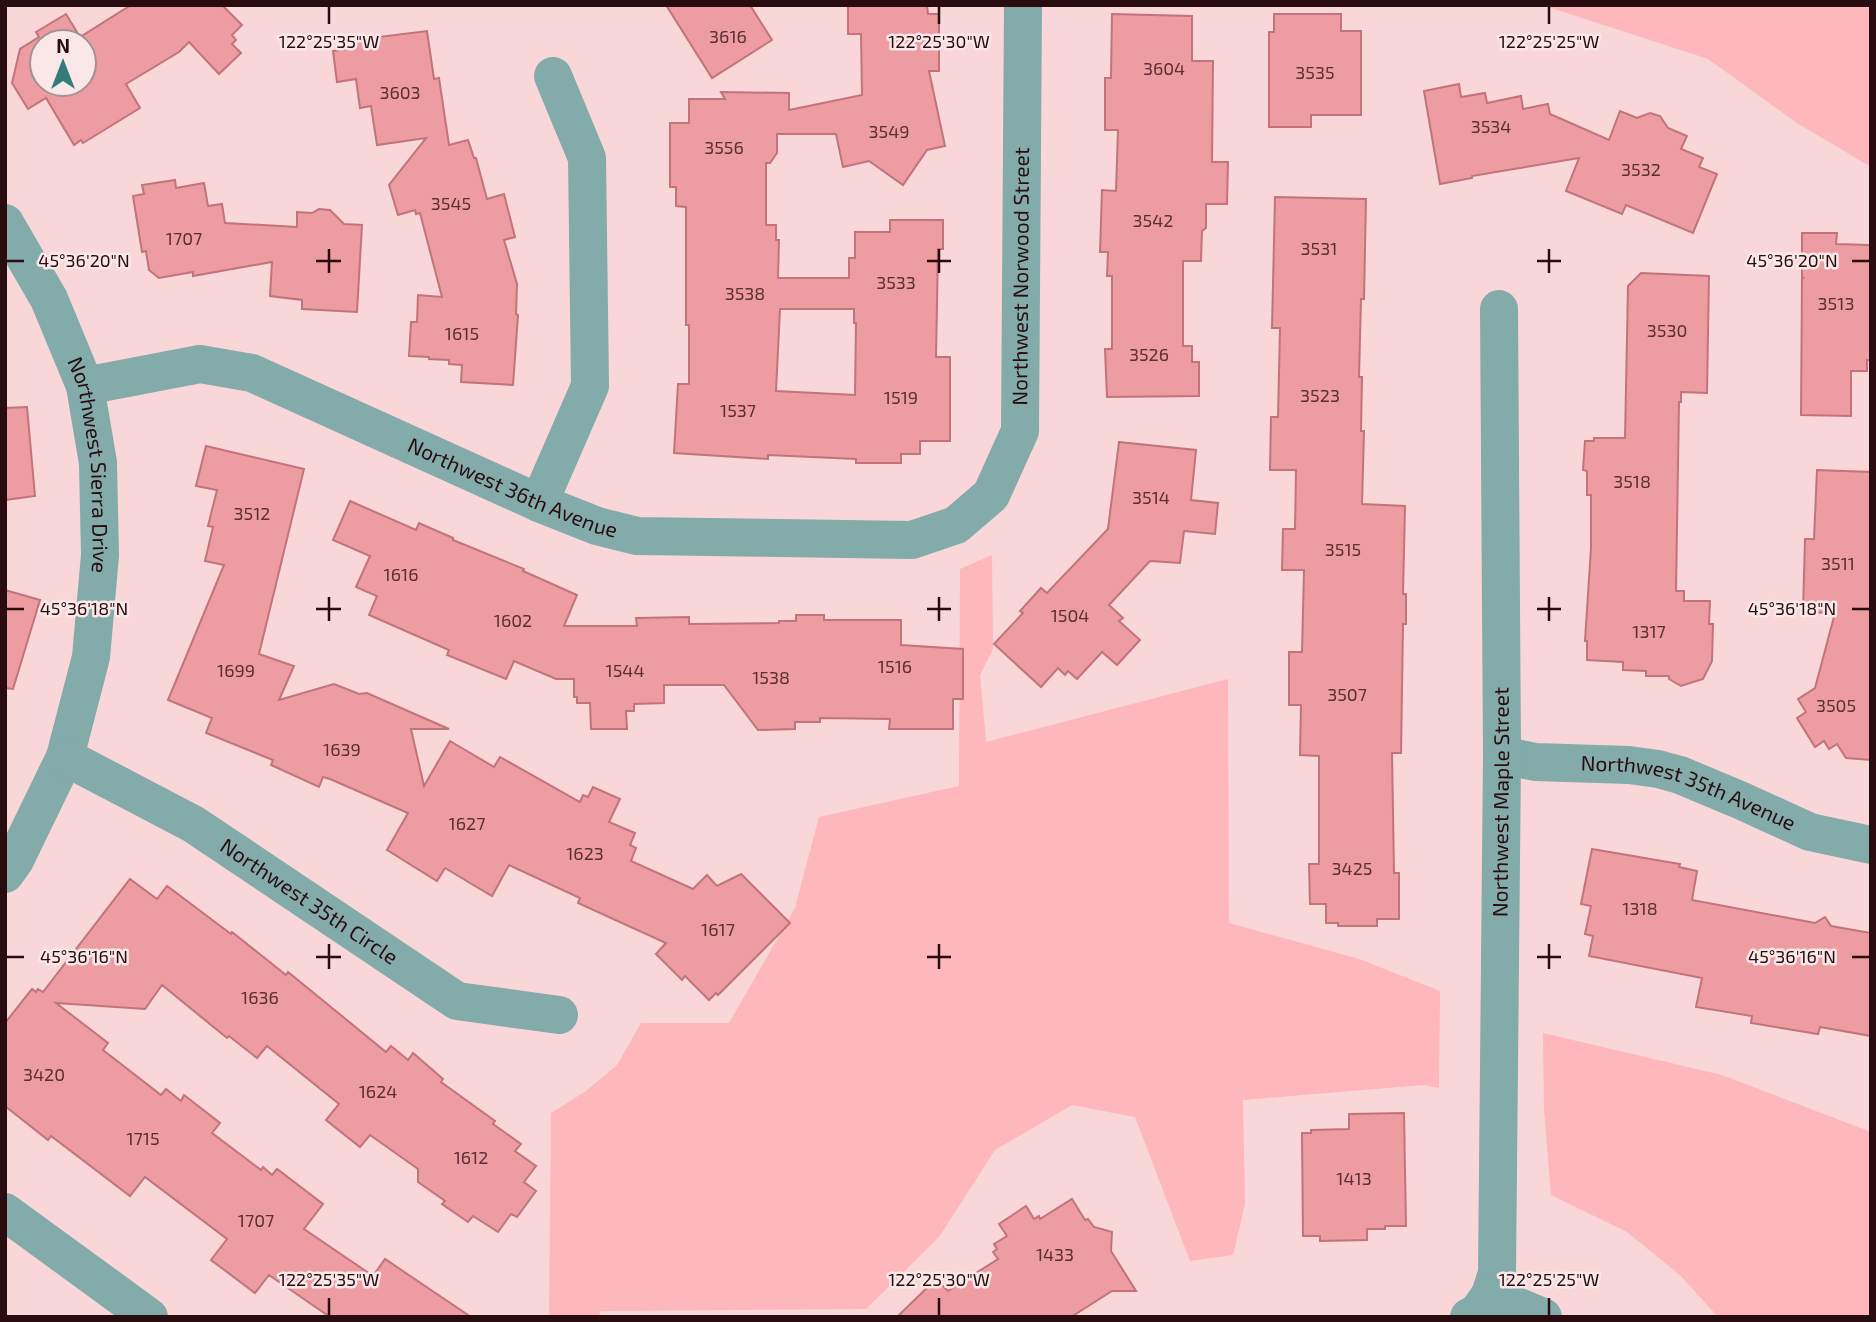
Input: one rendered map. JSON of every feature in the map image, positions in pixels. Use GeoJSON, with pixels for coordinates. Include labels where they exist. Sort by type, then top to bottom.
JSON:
{"type":"FeatureCollection","features":[{"type":"Feature","properties":{"kind":"street","name":"Northwest Norwood Street"},"geometry":{"type":"LineString","coordinates":[[956,525],[991,495],[1020,431],[1023,5]]}},
{"type":"Feature","properties":{"kind":"street"},"geometry":{"type":"LineString","coordinates":[[539,503],[590,386],[587,158],[553,76]]}},
{"type":"Feature","properties":{"kind":"street","name":"Northwest Sierra Drive"},"geometry":{"type":"LineString","coordinates":[[5,223],[49,299],[85,386],[98,463],[100,555],[90,657],[65,757],[15,860],[5,874]]}},
{"type":"Feature","properties":{"kind":"street","name":"Northwest Maple Street"},"geometry":{"type":"LineString","coordinates":[[1479,1306],[1497,1273],[1502,755],[1499,309]]}},
{"type":"Feature","properties":{"kind":"street","name":"Northwest 36th Avenue"},"geometry":{"type":"LineString","coordinates":[[85,386],[200,364],[252,373],[539,503],[597,526],[637,536],[912,540],[956,525]]}},
{"type":"Feature","properties":{"kind":"street","name":"Northwest 35th Avenue"},"geometry":{"type":"LineString","coordinates":[[1502,755],[1535,762],[1629,765],[1658,769],[1680,775],[1810,832],[1871,845]]}},
{"type":"Feature","properties":{"kind":"street","name":"Northwest 35th Circle"},"geometry":{"type":"LineString","coordinates":[[65,757],[193,824],[457,1001],[559,1015]]}},
{"type":"Feature","properties":{"kind":"street"},"geometry":{"type":"LineString","coordinates":[[5,1212],[149,1317]]}},
{"type":"Feature","properties":{"kind":"street"},"geometry":{"type":"LineString","coordinates":[[1479,1306],[1543,1317]]}},
{"type":"Feature","properties":{"kind":"shaded area"},"geometry":{"type":"Polygon","coordinates":[[[1542,5],[1871,5],[1871,167],[1797,123],[1708,59],[1542,5]]]}},
{"type":"Feature","properties":{"kind":"shaded area"},"geometry":{"type":"Polygon","coordinates":[[[992,555],[993,649],[980,675],[986,742],[1228,679],[1229,923],[1359,959],[1440,991],[1439,1088],[1423,1085],[1243,1100],[1245,1204],[1233,1255],[1190,1261],[1135,1117],[1072,1105],[995,1150],[939,1237],[866,1309],[600,1311],[599,1317],[549,1317],[551,1113],[586,1091],[617,1065],[641,1023],[729,1023],[795,908],[819,817],[959,786],[960,569],[992,555]]]}},
{"type":"Feature","properties":{"kind":"shaded area"},"geometry":{"type":"Polygon","coordinates":[[[1543,1033],[1722,1075],[1871,1132],[1871,1317],[1718,1317],[1681,1276],[1627,1232],[1551,1195],[1544,1110],[1543,1033]]]}},
{"type":"Feature","properties":{"kind":"building"},"geometry":{"type":"Polygon","coordinates":[[[131,5],[222,5],[242,25],[232,35],[236,40],[232,44],[241,53],[219,74],[189,42],[179,52],[126,84],[140,108],[83,143],[81,140],[74,145],[46,98],[98,98],[98,28],[94,28],[131,5]]]}},
{"type":"Feature","properties":{"kind":"building"},"geometry":{"type":"Polygon","coordinates":[[[666,5],[750,5],[772,40],[712,78],[666,5]]]}},
{"type":"Feature","properties":{"kind":"building"},"geometry":{"type":"Polygon","coordinates":[[[848,5],[927,5],[928,14],[939,14],[939,71],[929,71],[945,146],[927,150],[903,185],[869,161],[843,167],[836,134],[777,134],[777,153],[770,163],[766,163],[766,225],[776,225],[776,240],[779,240],[778,278],[849,278],[849,258],[855,258],[855,232],[890,232],[890,220],[943,220],[943,249],[938,249],[936,357],[950,357],[950,441],[920,441],[920,454],[901,454],[901,463],[856,463],[856,459],[768,455],[768,459],[674,453],[678,384],[689,384],[689,325],[686,325],[686,207],[676,206],[676,187],[670,187],[670,123],[689,123],[689,99],[725,99],[721,92],[789,93],[789,110],[862,95],[861,34],[848,34],[848,5]],[[780,309],[776,391],[855,395],[854,309],[780,309]]]}},
{"type":"Feature","properties":{"kind":"building"},"geometry":{"type":"Polygon","coordinates":[[[66,14],[75,28],[43,28],[66,14]]]}},
{"type":"Feature","properties":{"kind":"building"},"geometry":{"type":"Polygon","coordinates":[[[1112,14],[1192,16],[1192,61],[1213,61],[1212,162],[1228,162],[1227,204],[1206,204],[1201,261],[1183,261],[1183,346],[1192,346],[1192,362],[1199,362],[1199,396],[1107,397],[1105,349],[1112,349],[1112,276],[1107,276],[1108,252],[1100,252],[1102,190],[1116,191],[1118,130],[1105,130],[1105,78],[1111,78],[1112,14]]]}},
{"type":"Feature","properties":{"kind":"building"},"geometry":{"type":"Polygon","coordinates":[[[1274,14],[1341,14],[1341,31],[1361,31],[1361,115],[1311,115],[1311,127],[1269,127],[1269,32],[1274,32],[1274,14]]]}},
{"type":"Feature","properties":{"kind":"building"},"geometry":{"type":"Polygon","coordinates":[[[427,31],[434,79],[439,78],[449,145],[468,140],[487,199],[504,194],[515,237],[504,240],[517,284],[518,315],[513,385],[461,382],[462,365],[449,364],[449,360],[409,356],[411,322],[417,322],[418,295],[442,297],[420,213],[416,214],[415,210],[398,215],[389,185],[426,138],[377,145],[371,106],[360,108],[356,79],[337,82],[333,51],[355,48],[354,40],[427,31]]]}},
{"type":"Feature","properties":{"kind":"building"},"geometry":{"type":"Polygon","coordinates":[[[28,44],[28,98],[46,98],[28,109],[12,83],[20,49],[28,44]]]}},
{"type":"Feature","properties":{"kind":"building"},"geometry":{"type":"Polygon","coordinates":[[[1459,84],[1461,97],[1485,93],[1487,103],[1521,96],[1523,109],[1548,104],[1550,114],[1609,140],[1620,111],[1637,118],[1650,113],[1660,116],[1668,128],[1687,136],[1681,149],[1703,158],[1699,167],[1717,174],[1693,233],[1626,205],[1622,214],[1566,191],[1579,158],[1440,184],[1424,91],[1459,84]]]}},
{"type":"Feature","properties":{"kind":"building"},"geometry":{"type":"Polygon","coordinates":[[[175,180],[176,188],[204,183],[208,206],[222,204],[225,223],[297,227],[297,212],[312,213],[319,209],[330,210],[344,224],[362,225],[357,312],[302,309],[302,300],[270,296],[272,262],[193,276],[193,272],[159,278],[149,270],[146,251],[142,252],[133,196],[144,194],[142,185],[175,180]]]}},
{"type":"Feature","properties":{"kind":"building"},"geometry":{"type":"Polygon","coordinates":[[[1275,197],[1366,199],[1359,377],[1362,377],[1361,431],[1364,431],[1362,504],[1405,506],[1403,594],[1406,594],[1406,624],[1403,624],[1401,753],[1392,753],[1394,873],[1399,873],[1399,919],[1377,919],[1377,926],[1338,926],[1338,923],[1326,923],[1326,904],[1310,904],[1309,864],[1319,864],[1319,756],[1300,755],[1301,705],[1289,705],[1289,652],[1302,652],[1304,570],[1282,570],[1283,529],[1295,529],[1296,470],[1270,470],[1271,417],[1278,417],[1280,328],[1272,328],[1275,197]]]}},
{"type":"Feature","properties":{"kind":"building"},"geometry":{"type":"Polygon","coordinates":[[[1802,233],[1837,233],[1836,244],[1869,245],[1871,248],[1871,360],[1867,360],[1867,371],[1851,371],[1851,416],[1801,415],[1804,278],[1802,233]]]}},
{"type":"Feature","properties":{"kind":"building"},"geometry":{"type":"Polygon","coordinates":[[[1641,273],[1709,276],[1707,393],[1681,392],[1679,402],[1676,591],[1684,591],[1684,601],[1710,601],[1709,624],[1713,624],[1712,661],[1703,679],[1681,686],[1669,679],[1669,676],[1646,676],[1646,671],[1623,670],[1623,662],[1587,660],[1585,641],[1591,548],[1591,495],[1587,495],[1587,471],[1583,470],[1585,441],[1594,441],[1594,438],[1625,438],[1628,286],[1641,273]]]}},
{"type":"Feature","properties":{"kind":"building"},"geometry":{"type":"Polygon","coordinates":[[[27,407],[35,496],[5,500],[5,408],[27,407]]]}},
{"type":"Feature","properties":{"kind":"building"},"geometry":{"type":"Polygon","coordinates":[[[1119,442],[1196,450],[1191,500],[1218,503],[1215,534],[1184,531],[1180,563],[1150,561],[1109,605],[1123,618],[1119,621],[1140,640],[1117,665],[1102,652],[1077,679],[1068,671],[1065,675],[1058,668],[1041,687],[994,644],[1023,613],[1020,611],[1041,588],[1047,593],[1108,529],[1119,442]]]}},
{"type":"Feature","properties":{"kind":"building"},"geometry":{"type":"Polygon","coordinates":[[[206,446],[304,469],[259,654],[294,666],[279,700],[334,684],[359,694],[367,693],[449,729],[411,729],[424,786],[450,741],[494,767],[500,757],[580,802],[583,795],[588,797],[593,787],[620,799],[609,822],[635,833],[630,845],[636,848],[631,861],[693,889],[707,875],[717,886],[741,874],[790,923],[718,995],[716,993],[709,1000],[685,976],[682,980],[656,954],[666,943],[578,903],[580,898],[509,865],[492,896],[445,868],[437,881],[387,850],[408,813],[330,779],[323,777],[319,787],[271,765],[273,760],[206,733],[212,718],[168,700],[224,565],[205,561],[213,527],[208,526],[217,490],[196,486],[206,446]]]}},
{"type":"Feature","properties":{"kind":"building"},"geometry":{"type":"Polygon","coordinates":[[[1817,470],[1871,472],[1871,760],[1846,758],[1837,744],[1829,749],[1824,741],[1815,747],[1797,718],[1806,712],[1798,699],[1815,688],[1835,613],[1803,612],[1805,539],[1814,539],[1817,470]]]}},
{"type":"Feature","properties":{"kind":"building"},"geometry":{"type":"Polygon","coordinates":[[[350,501],[416,530],[419,523],[577,595],[564,626],[637,626],[636,618],[689,617],[689,624],[779,623],[796,621],[796,615],[824,615],[824,620],[901,620],[901,645],[963,649],[963,699],[953,699],[953,729],[889,729],[890,719],[820,718],[820,722],[795,722],[795,729],[758,730],[724,685],[664,685],[664,703],[634,704],[634,711],[626,711],[627,729],[591,729],[590,703],[577,703],[577,697],[574,697],[574,679],[556,679],[514,661],[506,679],[447,655],[449,650],[369,615],[377,596],[356,587],[370,556],[333,540],[350,501]]]}},
{"type":"Feature","properties":{"kind":"building"},"geometry":{"type":"Polygon","coordinates":[[[5,590],[40,600],[13,689],[5,688],[5,590]]]}},
{"type":"Feature","properties":{"kind":"building"},"geometry":{"type":"Polygon","coordinates":[[[1592,849],[1680,864],[1679,867],[1697,871],[1692,900],[1815,923],[1825,917],[1831,926],[1871,933],[1871,1036],[1820,1027],[1818,1034],[1751,1023],[1752,1016],[1696,1007],[1702,978],[1589,956],[1593,936],[1585,934],[1591,906],[1581,904],[1592,849]]]}},
{"type":"Feature","properties":{"kind":"building"},"geometry":{"type":"Polygon","coordinates":[[[130,879],[157,899],[167,886],[286,975],[288,972],[386,1052],[391,1046],[408,1060],[413,1053],[443,1079],[441,1082],[495,1121],[493,1124],[521,1144],[515,1151],[536,1166],[524,1182],[536,1191],[517,1217],[511,1214],[498,1232],[473,1216],[468,1222],[442,1204],[445,1201],[418,1182],[418,1169],[370,1135],[360,1147],[326,1120],[339,1104],[267,1046],[257,1058],[229,1036],[227,1038],[162,985],[145,1009],[56,1003],[108,1043],[103,1050],[161,1095],[166,1089],[181,1101],[184,1095],[220,1123],[212,1133],[261,1170],[263,1167],[272,1175],[277,1169],[323,1204],[304,1229],[373,1276],[385,1259],[471,1317],[330,1317],[269,1275],[255,1293],[211,1260],[227,1239],[145,1177],[130,1196],[51,1136],[48,1140],[5,1106],[5,1023],[32,989],[43,992],[130,879]]]}},
{"type":"Feature","properties":{"kind":"building"},"geometry":{"type":"Polygon","coordinates":[[[1404,1113],[1406,1226],[1367,1229],[1367,1240],[1320,1241],[1320,1236],[1303,1236],[1302,1133],[1311,1133],[1311,1130],[1349,1129],[1349,1114],[1404,1113]]]}},
{"type":"Feature","properties":{"kind":"building"},"geometry":{"type":"Polygon","coordinates":[[[1072,1199],[1085,1220],[1088,1219],[1094,1227],[1112,1232],[1111,1251],[1136,1291],[1112,1291],[1071,1317],[897,1317],[936,1279],[948,1291],[998,1259],[993,1252],[997,1249],[994,1244],[1007,1236],[999,1224],[1026,1206],[1034,1219],[1039,1216],[1040,1219],[1072,1199]]]}}]}
